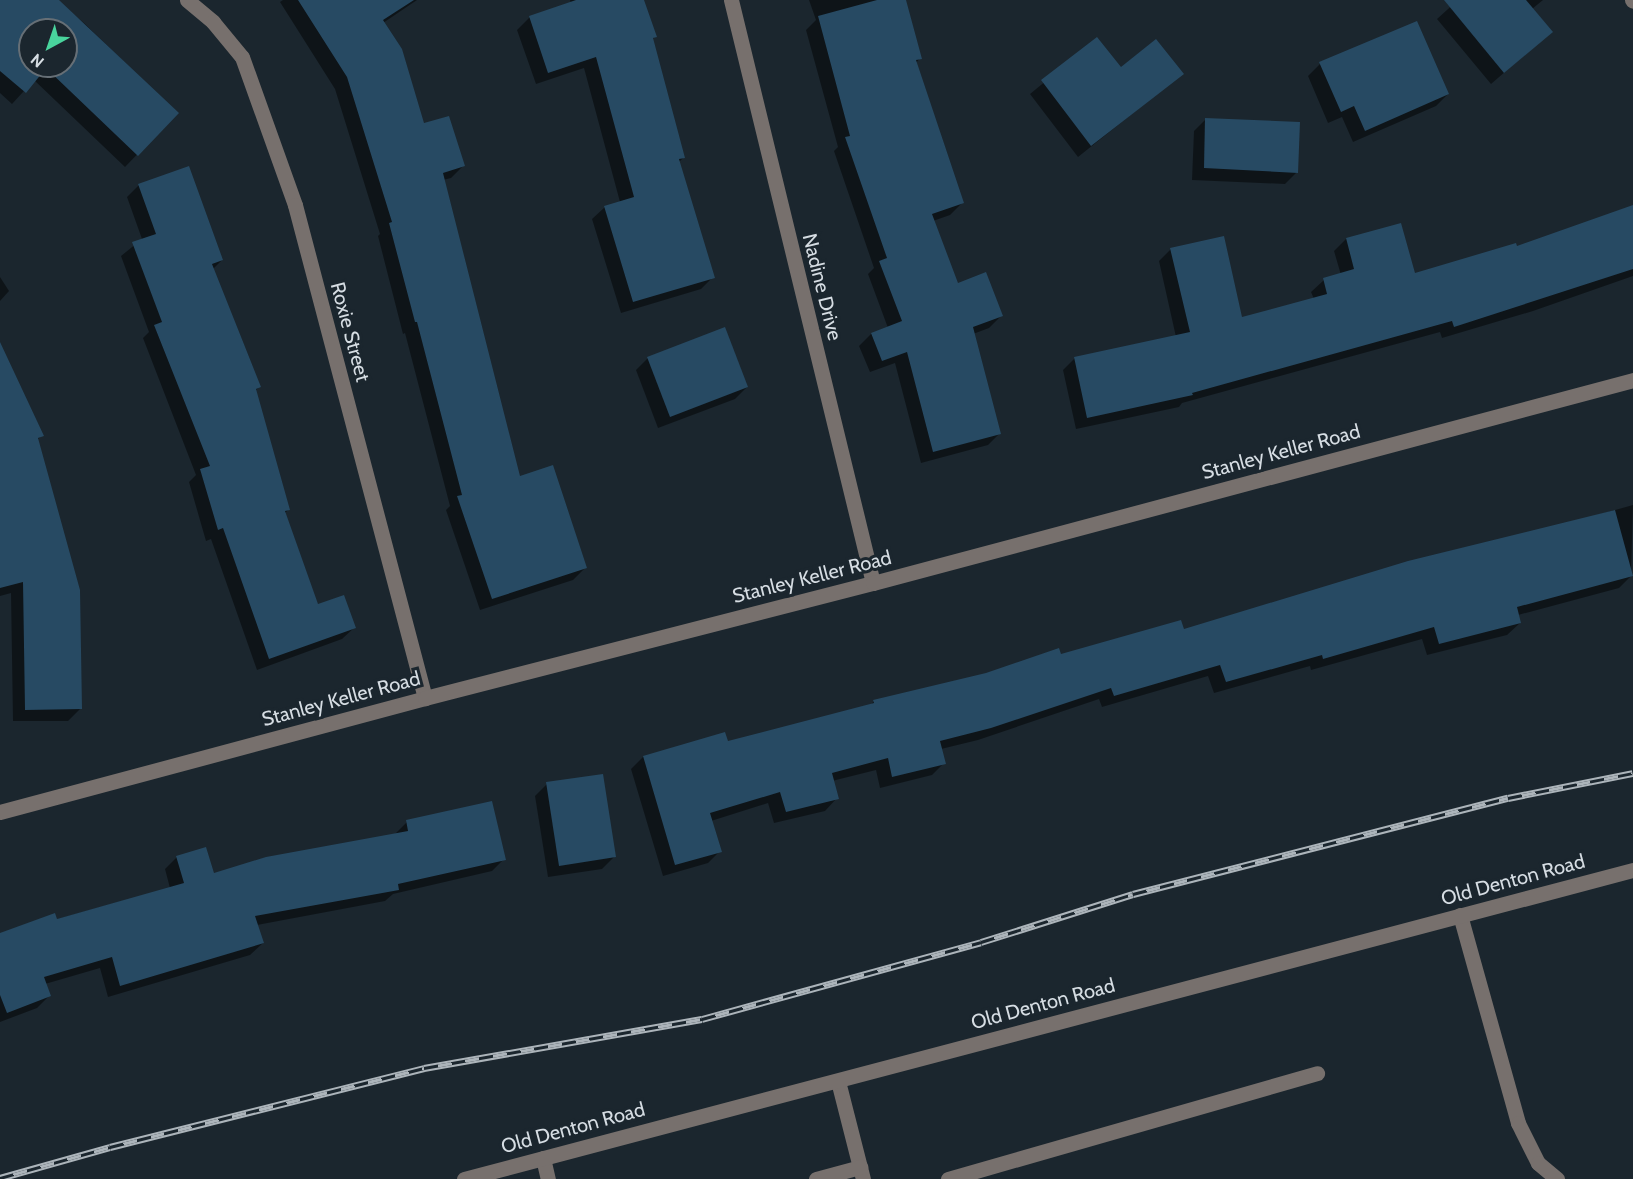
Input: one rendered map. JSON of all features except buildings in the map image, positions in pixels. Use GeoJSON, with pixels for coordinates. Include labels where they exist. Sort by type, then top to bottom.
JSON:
{"type":"FeatureCollection","features":[{"type":"Feature","properties":{"kind":"street","name":"Roxie Street"},"geometry":{"type":"LineString","coordinates":[[187,0],[213,22],[242,57],[296,205],[425,698]]}},
{"type":"Feature","properties":{"kind":"street","name":"Nadine Drive"},"geometry":{"type":"LineString","coordinates":[[731,0],[873,583]]}},
{"type":"Feature","properties":{"kind":"street","name":"Stanley Keller Road"},"geometry":{"type":"LineString","coordinates":[[0,812],[425,698],[873,583],[1633,380]]}},
{"type":"Feature","properties":{"kind":"street","name":"Old Denton Road"},"geometry":{"type":"LineString","coordinates":[[464,1179],[1633,870]]}},
{"type":"Feature","properties":{"kind":"street"},"geometry":{"type":"LineString","coordinates":[[1460,915],[1518,1123],[1538,1162],[1557,1179]]}},
{"type":"Feature","properties":{"kind":"street"},"geometry":{"type":"LineString","coordinates":[[948,1179],[1317,1073]]}},
{"type":"Feature","properties":{"kind":"street"},"geometry":{"type":"LineString","coordinates":[[816,1179],[861,1173],[838,1081]]}},
{"type":"Feature","properties":{"kind":"street"},"geometry":{"type":"LineString","coordinates":[[543,1158],[548,1179]]}},
{"type":"Feature","properties":{"kind":"railway"},"geometry":{"type":"LineString","coordinates":[[0,1178],[110,1147],[424,1068],[702,1019],[981,942],[1133,894],[1508,798],[1633,773]]}}]}
